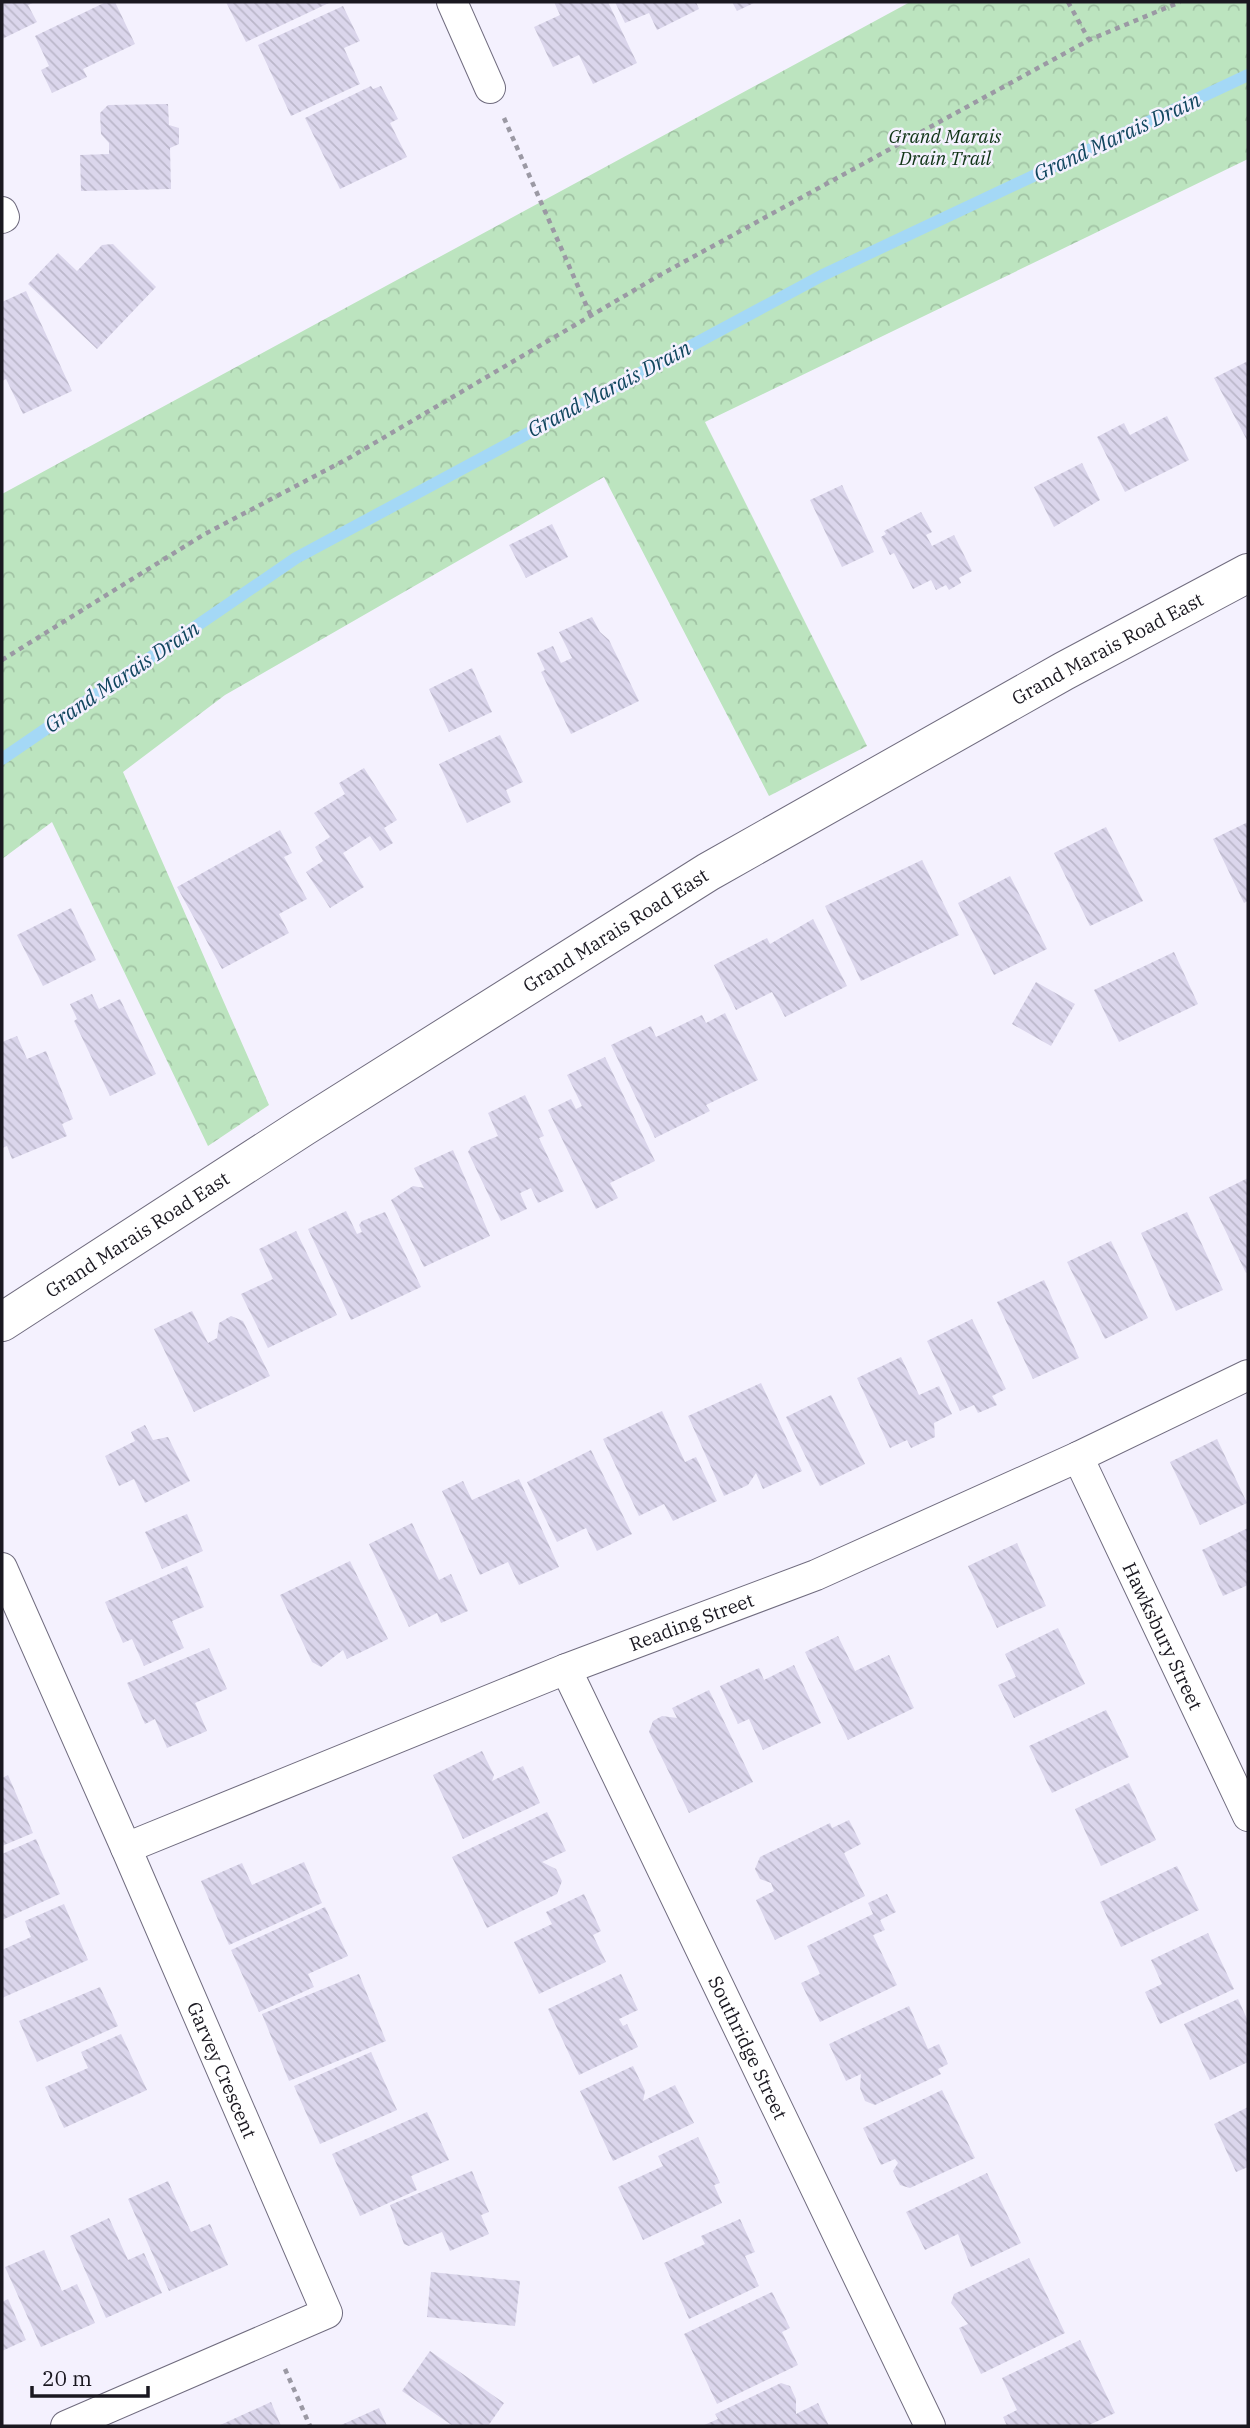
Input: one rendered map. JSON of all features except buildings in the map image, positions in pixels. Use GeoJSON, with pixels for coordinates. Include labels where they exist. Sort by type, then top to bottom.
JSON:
{"type":"FeatureCollection","features":[{"type":"Feature","properties":{"kind":"street"},"geometry":{"type":"LineString","coordinates":[[452,2],[490,88]]}},
{"type":"Feature","properties":{"kind":"street"},"geometry":{"type":"LineString","coordinates":[[2,212],[2,218]]}},
{"type":"Feature","properties":{"kind":"street","name":"Grand Marais Road East"},"geometry":{"type":"LineString","coordinates":[[2,1322],[303,1127],[708,872],[1064,671],[1248,573]]}},
{"type":"Feature","properties":{"kind":"street","name":"Reading Street"},"geometry":{"type":"LineString","coordinates":[[126,1848],[566,1669],[816,1575],[1078,1457],[1248,1375]]}},
{"type":"Feature","properties":{"kind":"street","name":"Hawksbury Street"},"geometry":{"type":"LineString","coordinates":[[1078,1457],[1248,1815]]}},
{"type":"Feature","properties":{"kind":"street","name":"Garvey Crescent"},"geometry":{"type":"LineString","coordinates":[[2,1568],[327,2313],[66,2426]]}},
{"type":"Feature","properties":{"kind":"street","name":"Southridge Street"},"geometry":{"type":"LineString","coordinates":[[566,1669],[930,2426]]}},
{"type":"Feature","properties":{"kind":"path"},"geometry":{"type":"LineString","coordinates":[[1068,2],[1089,40]]}},
{"type":"Feature","properties":{"kind":"path"},"geometry":{"type":"LineString","coordinates":[[2,660],[203,535],[349,458],[660,275],[1089,40],[1180,2]]}},
{"type":"Feature","properties":{"kind":"path"},"geometry":{"type":"LineString","coordinates":[[504,118],[591,316]]}},
{"type":"Feature","properties":{"kind":"path"},"geometry":{"type":"LineString","coordinates":[[282,2361],[310,2426]]}},
{"type":"Feature","properties":{"kind":"green space","name":"Grand Marais Drain Trail"},"geometry":{"type":"Polygon","coordinates":[[[910,2],[1248,2],[1248,159],[705,422],[867,746],[769,796],[604,477],[225,695],[123,772],[269,1105],[208,1146],[52,822],[2,859],[2,494],[910,2]]]}},
{"type":"Feature","properties":{"kind":"waterway","name":"Grand Marais Drain"},"geometry":{"type":"LineString","coordinates":[[2,759],[296,558],[823,275],[1248,75]]}}]}
